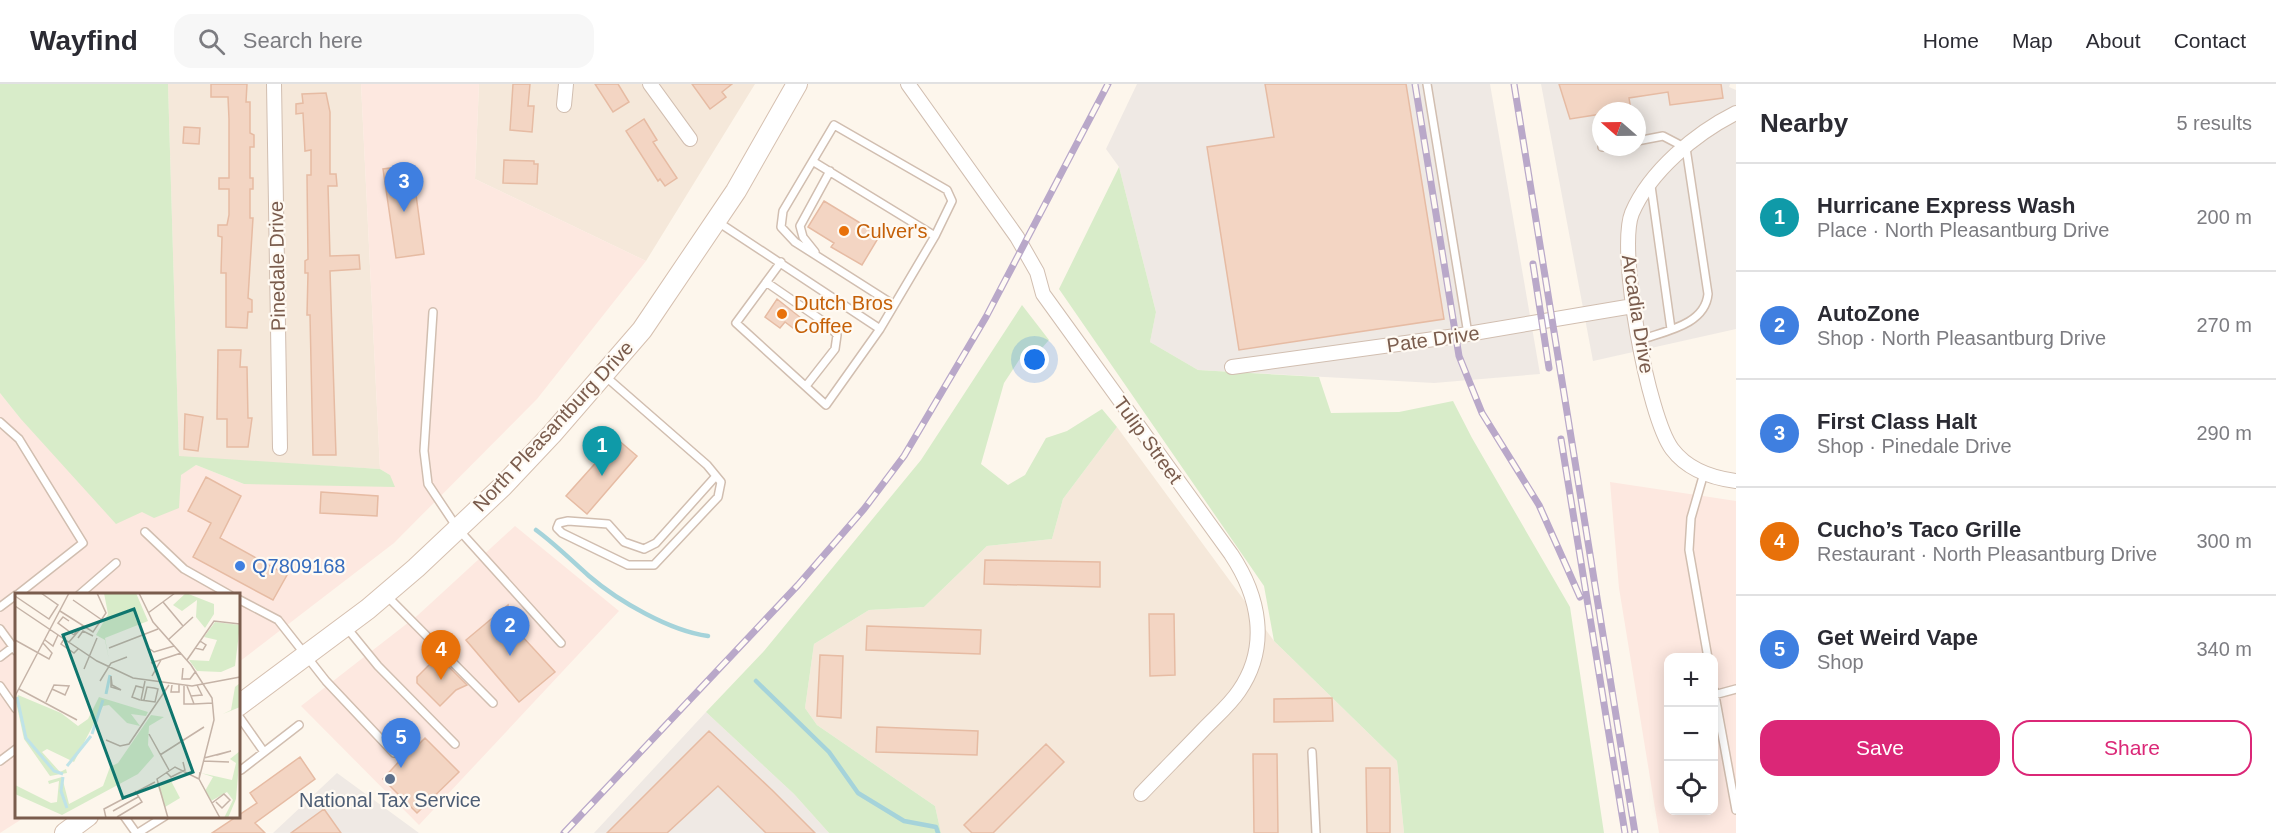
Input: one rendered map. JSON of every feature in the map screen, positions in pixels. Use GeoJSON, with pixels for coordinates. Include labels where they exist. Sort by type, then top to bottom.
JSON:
{"type":"FeatureCollection","features":[{"type":"Feature","properties":{"kind":"main road","name":"North Pleasantburg Drive"},"geometry":{"type":"LineString","coordinates":[[240,705],[385,594],[458,529],[552,434],[642,330],[716,220],[797,84]]}},
{"type":"Feature","properties":{"kind":"street","name":"Pinedale Drive"},"geometry":{"type":"LineString","coordinates":[[274,84],[280,448]]}},
{"type":"Feature","properties":{"kind":"street"},"geometry":{"type":"LineString","coordinates":[[564,105],[566,84]]}},
{"type":"Feature","properties":{"kind":"street"},"geometry":{"type":"LineString","coordinates":[[650,84],[690,139]]}},
{"type":"Feature","properties":{"kind":"street","name":"Tulip Street"},"geometry":{"type":"LineString","coordinates":[[908,84],[1017,237],[1037,272],[1043,294],[1231,554],[1251,590],[1259,634],[1256,655],[1246,680],[1232,700],[1141,794]]}},
{"type":"Feature","properties":{"kind":"street","name":"Arcadia Drive"},"geometry":{"type":"LineString","coordinates":[[1736,113],[1686,148],[1650,185],[1631,215],[1627,234],[1633,306],[1651,394],[1664,436],[1673,450],[1704,473],[1736,481]]}},
{"type":"Feature","properties":{"kind":"street","name":"Pate Drive"},"geometry":{"type":"LineString","coordinates":[[1232,367],[1468,334],[1633,306]]}},
{"type":"Feature","properties":{"kind":"lane"},"geometry":{"type":"LineString","coordinates":[[1428,84],[1468,334]]}},
{"type":"Feature","properties":{"kind":"lane"},"geometry":{"type":"LineString","coordinates":[[781,262],[736,323],[826,405],[880,329],[935,237],[952,201],[947,190],[834,126],[783,211],[781,227],[795,242],[894,305]]}},
{"type":"Feature","properties":{"kind":"lane"},"geometry":{"type":"LineString","coordinates":[[1640,340],[1692,320],[1701,314],[1707,305],[1708,294],[1686,148],[1663,136],[1646,139]]}},
{"type":"Feature","properties":{"kind":"lane"},"geometry":{"type":"LineString","coordinates":[[814,162],[935,237]]}},
{"type":"Feature","properties":{"kind":"lane"},"geometry":{"type":"LineString","coordinates":[[819,256],[803,237],[800,226],[830,171]]}},
{"type":"Feature","properties":{"kind":"lane"},"geometry":{"type":"LineString","coordinates":[[1650,185],[1671,328]]}},
{"type":"Feature","properties":{"kind":"lane"},"geometry":{"type":"LineString","coordinates":[[716,220],[880,329]]}},
{"type":"Feature","properties":{"kind":"lane"},"geometry":{"type":"LineString","coordinates":[[766,282],[827,324],[837,334],[835,349],[806,386]]}},
{"type":"Feature","properties":{"kind":"lane"},"geometry":{"type":"LineString","coordinates":[[433,312],[424,451],[428,484],[458,529],[561,644]]}},
{"type":"Feature","properties":{"kind":"lane"},"geometry":{"type":"LineString","coordinates":[[603,375],[707,465],[721,482],[718,497],[654,565],[628,565],[570,538],[557,528],[559,523],[568,521],[608,524],[624,542],[644,549],[656,543],[716,476]]}},
{"type":"Feature","properties":{"kind":"lane"},"geometry":{"type":"LineString","coordinates":[[0,422],[19,439],[83,543],[20,593]]}},
{"type":"Feature","properties":{"kind":"lane"},"geometry":{"type":"LineString","coordinates":[[1704,473],[1691,518],[1689,550],[1707,653]]}},
{"type":"Feature","properties":{"kind":"lane"},"geometry":{"type":"LineString","coordinates":[[145,532],[184,569],[228,593]]}},
{"type":"Feature","properties":{"kind":"lane"},"geometry":{"type":"LineString","coordinates":[[80,593],[116,563]]}},
{"type":"Feature","properties":{"kind":"lane"},"geometry":{"type":"LineString","coordinates":[[385,594],[493,703]]}},
{"type":"Feature","properties":{"kind":"lane"},"geometry":{"type":"LineString","coordinates":[[0,607],[15,596]]}},
{"type":"Feature","properties":{"kind":"lane"},"geometry":{"type":"LineString","coordinates":[[240,600],[278,620],[305,656],[394,753]]}},
{"type":"Feature","properties":{"kind":"lane"},"geometry":{"type":"LineString","coordinates":[[345,626],[378,666],[455,744]]}},
{"type":"Feature","properties":{"kind":"lane"},"geometry":{"type":"LineString","coordinates":[[0,629],[15,649],[0,657]]}},
{"type":"Feature","properties":{"kind":"lane"},"geometry":{"type":"LineString","coordinates":[[0,686],[15,708]]}},
{"type":"Feature","properties":{"kind":"lane"},"geometry":{"type":"LineString","coordinates":[[1718,691],[1736,689]]}},
{"type":"Feature","properties":{"kind":"lane"},"geometry":{"type":"LineString","coordinates":[[1717,707],[1736,810]]}},
{"type":"Feature","properties":{"kind":"lane"},"geometry":{"type":"LineString","coordinates":[[240,718],[264,752]]}},
{"type":"Feature","properties":{"kind":"lane"},"geometry":{"type":"LineString","coordinates":[[242,770],[299,725]]}},
{"type":"Feature","properties":{"kind":"lane"},"geometry":{"type":"LineString","coordinates":[[0,761],[15,750]]}},
{"type":"Feature","properties":{"kind":"lane"},"geometry":{"type":"LineString","coordinates":[[1312,752],[1316,833]]}},
{"type":"Feature","properties":{"kind":"lane"},"geometry":{"type":"LineString","coordinates":[[126,818],[137,833],[162,818]]}},
{"type":"Feature","properties":{"kind":"shaded area"},"geometry":{"type":"Polygon","coordinates":[[[168,84],[361,84],[380,469],[179,457],[168,84]]]}},
{"type":"Feature","properties":{"kind":"shaded area"},"geometry":{"type":"Polygon","coordinates":[[[361,84],[479,84],[475,179],[646,261],[537,399],[394,543],[240,661],[240,593],[15,593],[15,818],[23,818],[0,833],[0,393],[20,418],[181,474],[196,465],[244,484],[390,475],[380,469],[361,84]]]}},
{"type":"Feature","properties":{"kind":"shaded area"},"geometry":{"type":"Polygon","coordinates":[[[479,84],[755,84],[646,261],[475,179],[479,84]]]}},
{"type":"Feature","properties":{"kind":"shaded area"},"geometry":{"type":"Polygon","coordinates":[[[1137,84],[1490,84],[1540,374],[1434,383],[1198,370],[1150,342],[1156,312],[1119,167],[1106,149],[1137,84]]]}},
{"type":"Feature","properties":{"kind":"shaded area"},"geometry":{"type":"Polygon","coordinates":[[[1541,84],[1730,84],[1729,87],[1736,90],[1736,329],[1593,361],[1541,84]]]}},
{"type":"Feature","properties":{"kind":"shaded area"},"geometry":{"type":"Polygon","coordinates":[[[1117,427],[1274,641],[1397,761],[1404,833],[941,833],[935,806],[817,725],[805,708],[814,644],[869,610],[924,607],[987,546],[1052,539],[1063,499],[1117,427]]]}},
{"type":"Feature","properties":{"kind":"shaded area"},"geometry":{"type":"Polygon","coordinates":[[[1610,482],[1736,501],[1736,833],[1659,833],[1619,588],[1610,482]]]}},
{"type":"Feature","properties":{"kind":"shaded area"},"geometry":{"type":"Polygon","coordinates":[[[515,526],[619,611],[419,825],[301,706],[418,615],[515,526]]]}},
{"type":"Feature","properties":{"kind":"shaded area"},"geometry":{"type":"Polygon","coordinates":[[[706,712],[794,794],[829,833],[594,833],[706,712]]]}},
{"type":"Feature","properties":{"kind":"shaded area"},"geometry":{"type":"Polygon","coordinates":[[[337,773],[419,833],[273,833],[337,773]]]}},
{"type":"Feature","properties":{"kind":"green space"},"geometry":{"type":"Polygon","coordinates":[[[0,84],[168,84],[179,456],[380,469],[390,475],[395,487],[244,484],[196,465],[181,475],[179,508],[154,518],[142,512],[116,524],[0,393],[0,84]]]}},
{"type":"Feature","properties":{"kind":"green space"},"geometry":{"type":"Polygon","coordinates":[[[1119,167],[1156,312],[1150,342],[1198,370],[1319,377],[1331,413],[1399,412],[1453,401],[1570,607],[1604,833],[1404,833],[1397,761],[1274,641],[1264,586],[1059,289],[1119,167]]]}},
{"type":"Feature","properties":{"kind":"green space"},"geometry":{"type":"Polygon","coordinates":[[[1022,305],[1049,340],[1042,348],[1023,354],[1004,383],[981,464],[1008,485],[1025,475],[1046,438],[1067,431],[1102,409],[1117,427],[1063,499],[1052,539],[987,546],[924,607],[869,610],[814,644],[805,708],[817,725],[935,806],[941,833],[829,833],[794,794],[706,712],[764,651],[921,460],[1022,305]]]}},
{"type":"Feature","properties":{"kind":"building"},"geometry":{"type":"Polygon","coordinates":[[[211,84],[247,84],[246,102],[250,102],[250,133],[254,135],[254,147],[250,147],[250,178],[253,178],[253,189],[250,189],[250,218],[253,218],[248,298],[252,300],[252,312],[248,312],[247,328],[226,327],[226,273],[221,273],[222,237],[218,236],[218,225],[227,225],[229,215],[229,189],[219,189],[219,178],[229,178],[228,97],[211,97],[211,84]]]}},
{"type":"Feature","properties":{"kind":"building"},"geometry":{"type":"Polygon","coordinates":[[[513,84],[530,84],[528,106],[534,106],[532,132],[510,130],[513,84]]]}},
{"type":"Feature","properties":{"kind":"building"},"geometry":{"type":"Polygon","coordinates":[[[595,84],[618,84],[629,102],[613,112],[595,84]]]}},
{"type":"Feature","properties":{"kind":"building"},"geometry":{"type":"Polygon","coordinates":[[[692,84],[732,84],[722,92],[726,97],[710,109],[692,84]]]}},
{"type":"Feature","properties":{"kind":"building"},"geometry":{"type":"Polygon","coordinates":[[[1265,84],[1406,84],[1444,319],[1239,350],[1207,147],[1274,137],[1265,84]]]}},
{"type":"Feature","properties":{"kind":"building"},"geometry":{"type":"Polygon","coordinates":[[[1559,84],[1721,84],[1723,98],[1670,105],[1668,92],[1629,98],[1630,102],[1592,102],[1592,115],[1570,119],[1559,84]]]}},
{"type":"Feature","properties":{"kind":"building"},"geometry":{"type":"Polygon","coordinates":[[[326,93],[330,112],[330,174],[336,174],[337,186],[328,186],[330,256],[359,255],[360,269],[330,271],[336,455],[313,455],[310,315],[307,315],[308,273],[305,273],[305,261],[308,259],[307,175],[311,175],[311,150],[305,151],[303,113],[296,114],[296,104],[303,103],[302,94],[326,93]]]}},
{"type":"Feature","properties":{"kind":"building"},"geometry":{"type":"Polygon","coordinates":[[[644,119],[657,140],[653,142],[677,178],[665,186],[660,179],[658,181],[626,131],[644,119]]]}},
{"type":"Feature","properties":{"kind":"building"},"geometry":{"type":"Polygon","coordinates":[[[184,127],[200,128],[199,144],[183,143],[184,127]]]}},
{"type":"Feature","properties":{"kind":"building"},"geometry":{"type":"Polygon","coordinates":[[[504,160],[534,161],[534,164],[538,164],[537,184],[503,183],[504,160]]]}},
{"type":"Feature","properties":{"kind":"building"},"geometry":{"type":"Polygon","coordinates":[[[412,165],[424,254],[396,258],[383,169],[412,165]]]}},
{"type":"Feature","properties":{"kind":"building","name":"Culver's"},"geometry":{"type":"Polygon","coordinates":[[[824,201],[880,235],[862,265],[831,247],[834,243],[808,227],[824,201]]]}},
{"type":"Feature","properties":{"kind":"building","name":"Dutch Bros Coffee"},"geometry":{"type":"Polygon","coordinates":[[[777,299],[801,318],[793,328],[785,322],[780,328],[765,317],[777,299]]]}},
{"type":"Feature","properties":{"kind":"building"},"geometry":{"type":"Polygon","coordinates":[[[218,350],[241,350],[240,367],[247,367],[248,418],[252,418],[248,447],[227,447],[227,419],[217,419],[218,350]]]}},
{"type":"Feature","properties":{"kind":"building"},"geometry":{"type":"Polygon","coordinates":[[[185,414],[203,417],[198,451],[184,449],[185,414]]]}},
{"type":"Feature","properties":{"kind":"building"},"geometry":{"type":"Polygon","coordinates":[[[617,439],[637,456],[587,514],[566,496],[617,439]]]}},
{"type":"Feature","properties":{"kind":"building","name":"Q7809168"},"geometry":{"type":"Polygon","coordinates":[[[206,477],[241,496],[220,538],[287,575],[273,600],[193,557],[211,523],[188,511],[206,477]]]}},
{"type":"Feature","properties":{"kind":"building"},"geometry":{"type":"Polygon","coordinates":[[[321,492],[378,496],[377,516],[320,513],[321,492]]]}},
{"type":"Feature","properties":{"kind":"building"},"geometry":{"type":"Polygon","coordinates":[[[985,560],[1100,562],[1100,587],[984,584],[985,560]]]}},
{"type":"Feature","properties":{"kind":"building"},"geometry":{"type":"Polygon","coordinates":[[[508,605],[509,622],[555,672],[519,702],[466,640],[508,605]]]}},
{"type":"Feature","properties":{"kind":"building"},"geometry":{"type":"Polygon","coordinates":[[[1149,614],[1174,614],[1175,675],[1150,676],[1149,614]]]}},
{"type":"Feature","properties":{"kind":"building"},"geometry":{"type":"Polygon","coordinates":[[[867,626],[981,630],[980,654],[866,650],[867,626]]]}},
{"type":"Feature","properties":{"kind":"building"},"geometry":{"type":"Polygon","coordinates":[[[820,655],[843,656],[841,718],[817,716],[820,655]]]}},
{"type":"Feature","properties":{"kind":"building"},"geometry":{"type":"Polygon","coordinates":[[[438,656],[467,685],[456,690],[440,706],[417,683],[417,677],[438,656]]]}},
{"type":"Feature","properties":{"kind":"building"},"geometry":{"type":"Polygon","coordinates":[[[1332,698],[1333,721],[1274,722],[1274,699],[1332,698]]]}},
{"type":"Feature","properties":{"kind":"building"},"geometry":{"type":"Polygon","coordinates":[[[877,727],[978,731],[977,755],[876,752],[877,727]]]}},
{"type":"Feature","properties":{"kind":"building"},"geometry":{"type":"Polygon","coordinates":[[[709,731],[815,833],[766,833],[718,786],[667,833],[607,833],[709,731]]]}},
{"type":"Feature","properties":{"kind":"building"},"geometry":{"type":"Polygon","coordinates":[[[425,738],[459,772],[417,813],[383,779],[414,745],[416,747],[425,738]]]}},
{"type":"Feature","properties":{"kind":"building"},"geometry":{"type":"Polygon","coordinates":[[[1046,744],[1064,762],[993,833],[972,833],[964,825],[1046,744]]]}},
{"type":"Feature","properties":{"kind":"building"},"geometry":{"type":"Polygon","coordinates":[[[1253,754],[1277,754],[1278,833],[1254,833],[1253,754]]]}},
{"type":"Feature","properties":{"kind":"building"},"geometry":{"type":"Polygon","coordinates":[[[300,757],[315,779],[255,823],[265,833],[212,833],[234,818],[240,818],[240,814],[257,803],[250,793],[300,757]]]}},
{"type":"Feature","properties":{"kind":"building"},"geometry":{"type":"Polygon","coordinates":[[[1366,768],[1390,768],[1390,833],[1367,833],[1366,768]]]}},
{"type":"Feature","properties":{"kind":"building"},"geometry":{"type":"Polygon","coordinates":[[[324,809],[341,833],[291,833],[324,809]]]}},
{"type":"Feature","properties":{"kind":"waterway"},"geometry":{"type":"LineString","coordinates":[[536,530],[601,586],[629,605],[677,628],[708,636]]}},
{"type":"Feature","properties":{"kind":"waterway"},"geometry":{"type":"LineString","coordinates":[[756,681],[829,752],[858,793],[904,821],[936,827],[938,833]]}},
{"type":"Feature","properties":{"kind":"railway"},"geometry":{"type":"LineString","coordinates":[[564,833],[798,585],[864,509],[904,456],[986,317],[1108,84]]}},
{"type":"Feature","properties":{"kind":"railway"},"geometry":{"type":"LineString","coordinates":[[1415,84],[1459,356],[1482,413],[1539,505],[1580,597]]}},
{"type":"Feature","properties":{"kind":"railway"},"geometry":{"type":"LineString","coordinates":[[1514,84],[1635,833]]}},
{"type":"Feature","properties":{"kind":"railway"},"geometry":{"type":"LineString","coordinates":[[1533,264],[1549,368]]}},
{"type":"Feature","properties":{"kind":"railway"},"geometry":{"type":"LineString","coordinates":[[1561,439],[1625,833]]}},
{"type":"Feature","properties":{"kind":"place","name":"First Class Halt"},"geometry":{"type":"Point","coordinates":[404,212]}},
{"type":"Feature","properties":{"kind":"place","name":"Culver's"},"geometry":{"type":"Point","coordinates":[844,231]}},
{"type":"Feature","properties":{"kind":"place","name":"Dutch Bros Coffee"},"geometry":{"type":"Point","coordinates":[782,314]}},
{"type":"Feature","properties":{"kind":"place","name":"Hurricane Express Wash"},"geometry":{"type":"Point","coordinates":[602,476]}},
{"type":"Feature","properties":{"kind":"place","name":"Q7809168"},"geometry":{"type":"Point","coordinates":[240,566]}},
{"type":"Feature","properties":{"kind":"place","name":"AutoZone"},"geometry":{"type":"Point","coordinates":[510,656]}},
{"type":"Feature","properties":{"kind":"place","name":"Cucho’s Taco Grille"},"geometry":{"type":"Point","coordinates":[441,680]}},
{"type":"Feature","properties":{"kind":"place","name":"Get Weird Vape"},"geometry":{"type":"Point","coordinates":[401,768]}},
{"type":"Feature","properties":{"kind":"place","name":"National Tax Service"},"geometry":{"type":"Point","coordinates":[390,779]}}]}
